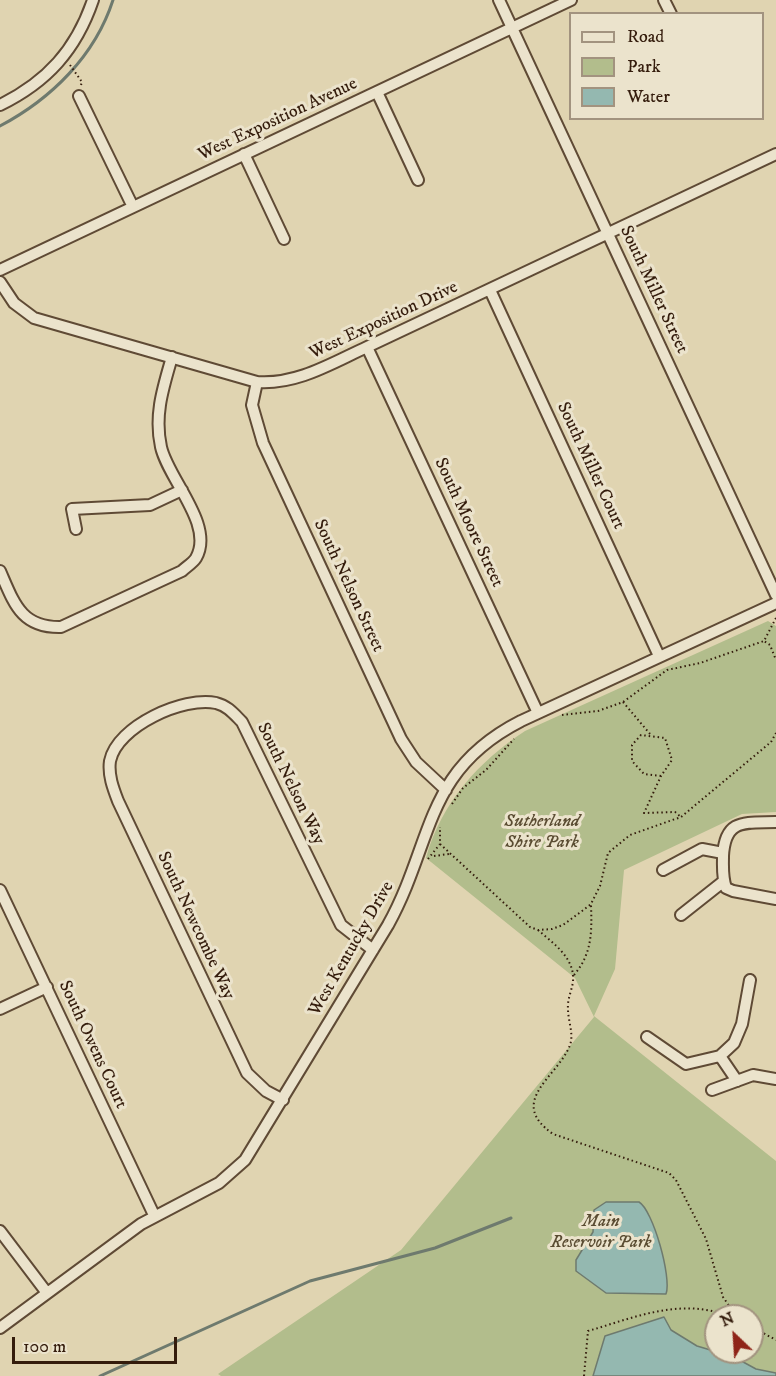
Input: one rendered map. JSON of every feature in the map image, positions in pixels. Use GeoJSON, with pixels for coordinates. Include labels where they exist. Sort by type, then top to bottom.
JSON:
{"type":"FeatureCollection","features":[{"type":"Feature","properties":{"kind":"street"},"geometry":{"type":"LineString","coordinates":[[0,105],[67,62],[93,0]]}},
{"type":"Feature","properties":{"kind":"street","name":"South Miller Street"},"geometry":{"type":"LineString","coordinates":[[499,0],[776,595]]}},
{"type":"Feature","properties":{"kind":"street","name":"West Exposition Avenue"},"geometry":{"type":"LineString","coordinates":[[0,270],[571,0]]}},
{"type":"Feature","properties":{"kind":"street"},"geometry":{"type":"LineString","coordinates":[[377,92],[418,180]]}},
{"type":"Feature","properties":{"kind":"street"},"geometry":{"type":"LineString","coordinates":[[80,96],[133,207]]}},
{"type":"Feature","properties":{"kind":"street"},"geometry":{"type":"LineString","coordinates":[[244,154],[284,239]]}},
{"type":"Feature","properties":{"kind":"street","name":"West Exposition Drive"},"geometry":{"type":"LineString","coordinates":[[0,282],[14,303],[34,318],[257,382],[279,383],[368,347],[776,154]]}},
{"type":"Feature","properties":{"kind":"street","name":"South Miller Court"},"geometry":{"type":"LineString","coordinates":[[490,290],[659,656]]}},
{"type":"Feature","properties":{"kind":"street","name":"South Moore Street"},"geometry":{"type":"LineString","coordinates":[[368,347],[538,713]]}},
{"type":"Feature","properties":{"kind":"street"},"geometry":{"type":"LineString","coordinates":[[0,571],[18,609],[32,622],[45,628],[61,627],[182,571],[196,558],[200,543],[200,528],[162,450],[157,426],[159,402],[172,357]]}},
{"type":"Feature","properties":{"kind":"street","name":"South Nelson Street"},"geometry":{"type":"LineString","coordinates":[[257,382],[252,405],[263,443],[401,739],[417,762],[446,790]]}},
{"type":"Feature","properties":{"kind":"street"},"geometry":{"type":"LineString","coordinates":[[76,529],[72,508],[150,505],[182,490]]}},
{"type":"Feature","properties":{"kind":"street","name":"West Kentucky Drive"},"geometry":{"type":"LineString","coordinates":[[0,1328],[154,1215],[219,1183],[237,1170],[283,1100],[402,898],[428,824],[446,790],[464,763],[484,744],[507,728],[538,713],[776,603]]}},
{"type":"Feature","properties":{"kind":"street","name":"South Nelson Way"},"geometry":{"type":"LineString","coordinates":[[115,748],[120,738],[128,731],[192,702],[218,704],[229,708],[242,722],[341,926],[373,950]]}},
{"type":"Feature","properties":{"kind":"street","name":"South Newcombe Way"},"geometry":{"type":"LineString","coordinates":[[115,748],[110,769],[112,784],[200,978],[247,1073],[266,1091],[283,1100]]}},
{"type":"Feature","properties":{"kind":"street"},"geometry":{"type":"LineString","coordinates":[[776,822],[742,823],[729,830],[723,853],[726,888],[776,899]]}},
{"type":"Feature","properties":{"kind":"street"},"geometry":{"type":"LineString","coordinates":[[663,870],[702,849],[723,853]]}},
{"type":"Feature","properties":{"kind":"street"},"geometry":{"type":"LineString","coordinates":[[681,915],[724,881]]}},
{"type":"Feature","properties":{"kind":"street","name":"South Owens Court"},"geometry":{"type":"LineString","coordinates":[[0,890],[154,1215]]}},
{"type":"Feature","properties":{"kind":"street"},"geometry":{"type":"LineString","coordinates":[[648,1037],[686,1064],[720,1056],[734,1043],[742,1024],[750,980]]}},
{"type":"Feature","properties":{"kind":"street"},"geometry":{"type":"LineString","coordinates":[[0,1009],[47,987]]}},
{"type":"Feature","properties":{"kind":"street"},"geometry":{"type":"LineString","coordinates":[[720,1056],[737,1081]]}},
{"type":"Feature","properties":{"kind":"street"},"geometry":{"type":"LineString","coordinates":[[712,1090],[753,1075],[776,1079]]}},
{"type":"Feature","properties":{"kind":"street"},"geometry":{"type":"LineString","coordinates":[[0,1231],[47,1293]]}},
{"type":"Feature","properties":{"kind":"path"},"geometry":{"type":"LineString","coordinates":[[67,62],[82,82],[80,96]]}},
{"type":"Feature","properties":{"kind":"path"},"geometry":{"type":"LineString","coordinates":[[553,719],[562,715],[598,711],[623,702],[667,670],[700,663],[764,641],[776,618]]}},
{"type":"Feature","properties":{"kind":"path"},"geometry":{"type":"LineString","coordinates":[[764,641],[770,645],[776,660]]}},
{"type":"Feature","properties":{"kind":"path"},"geometry":{"type":"LineString","coordinates":[[623,702],[643,729],[650,734]]}},
{"type":"Feature","properties":{"kind":"path"},"geometry":{"type":"LineString","coordinates":[[643,729],[632,745],[632,761],[644,774],[661,776]]}},
{"type":"Feature","properties":{"kind":"path"},"geometry":{"type":"LineString","coordinates":[[728,1304],[723,1297],[706,1239],[676,1180],[669,1173],[553,1134],[540,1125],[535,1116],[536,1094],[570,1045],[568,998],[574,975],[585,962],[591,937],[591,904],[600,886],[608,853],[630,835],[681,817],[771,742],[776,733]]}},
{"type":"Feature","properties":{"kind":"path"},"geometry":{"type":"LineString","coordinates":[[641,735],[661,735],[670,749],[672,760],[661,776],[644,813],[675,812],[681,817]]}},
{"type":"Feature","properties":{"kind":"path"},"geometry":{"type":"LineString","coordinates":[[450,806],[463,788],[486,770],[516,736]]}},
{"type":"Feature","properties":{"kind":"path"},"geometry":{"type":"LineString","coordinates":[[442,821],[440,844],[448,854],[530,927],[538,930],[562,952],[574,975]]}},
{"type":"Feature","properties":{"kind":"path"},"geometry":{"type":"LineString","coordinates":[[432,856],[448,854]]}},
{"type":"Feature","properties":{"kind":"path"},"geometry":{"type":"LineString","coordinates":[[538,930],[563,925],[591,904]]}},
{"type":"Feature","properties":{"kind":"path"},"geometry":{"type":"LineString","coordinates":[[584,1376],[588,1331],[678,1307],[704,1310]]}},
{"type":"Feature","properties":{"kind":"green space","name":"Main Reservoir Park"},"geometry":{"type":"Polygon","coordinates":[[[768,621],[776,626],[776,812],[742,814],[624,870],[615,969],[594,1016],[776,1161],[776,1376],[221,1376],[218,1374],[401,1250],[594,1017],[575,978],[426,858],[441,819],[464,785],[477,770],[525,731],[768,621]]]}},
{"type":"Feature","properties":{"kind":"water"},"geometry":{"type":"Polygon","coordinates":[[[606,1202],[639,1202],[644,1208],[655,1230],[664,1260],[666,1294],[606,1293],[576,1271],[576,1260],[593,1232],[594,1210],[606,1202]]]}},
{"type":"Feature","properties":{"kind":"water"},"geometry":{"type":"Polygon","coordinates":[[[664,1317],[671,1330],[704,1348],[704,1364],[747,1364],[756,1369],[776,1373],[776,1376],[593,1376],[605,1336],[664,1317]]]}},
{"type":"Feature","properties":{"kind":"waterway"},"geometry":{"type":"LineString","coordinates":[[0,126],[37,103],[69,74],[95,40],[113,0]]}},
{"type":"Feature","properties":{"kind":"waterway"},"geometry":{"type":"LineString","coordinates":[[100,1376],[310,1281],[435,1248],[511,1218]]}},
{"type":"Feature","properties":{"kind":"park label","name":"Sutherland Shire Park"},"geometry":{"type":"Point","coordinates":[542,832]}}]}
